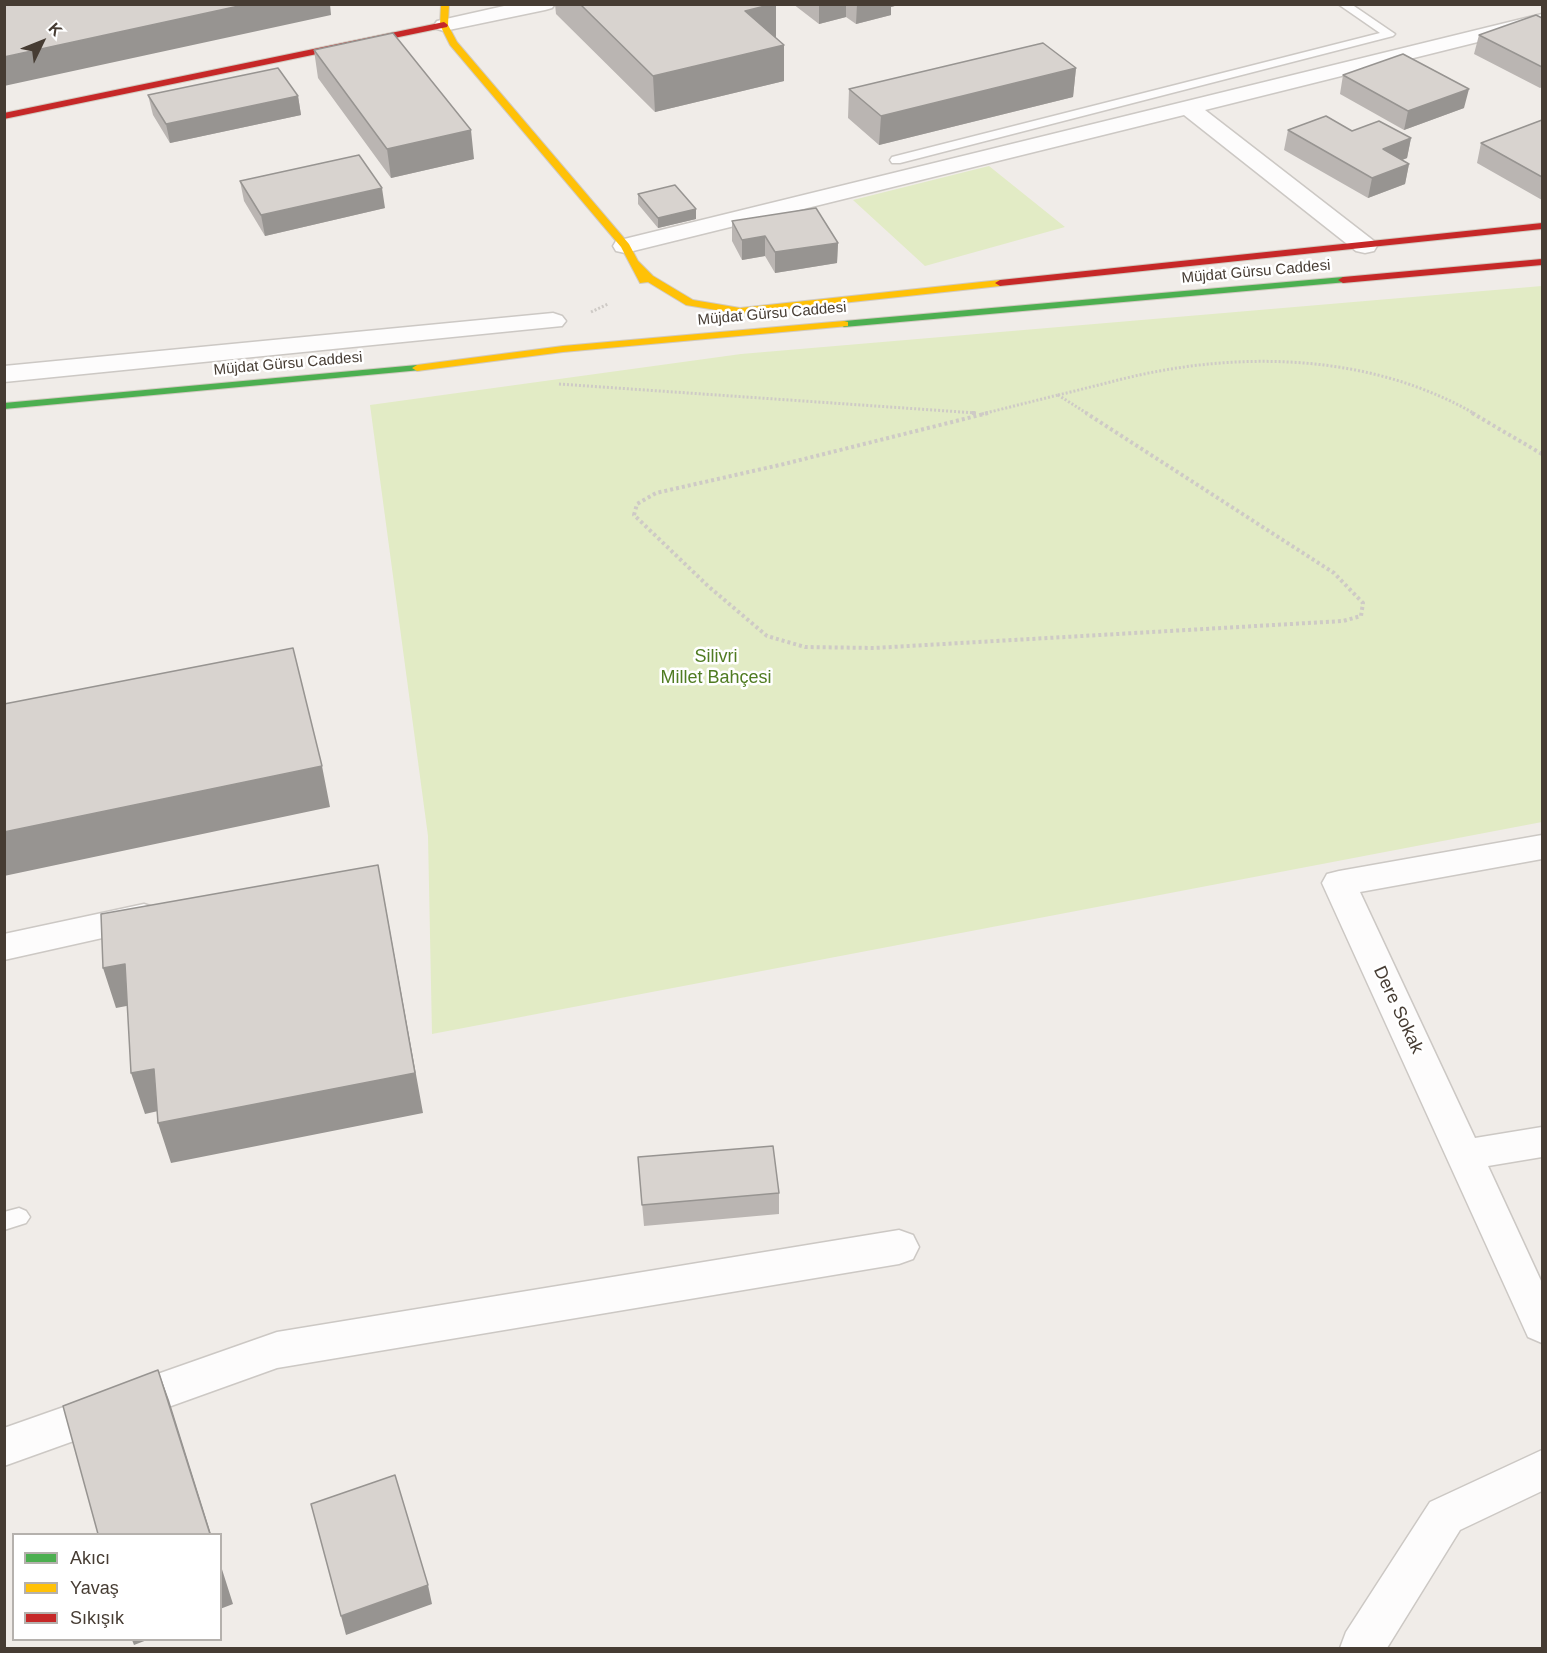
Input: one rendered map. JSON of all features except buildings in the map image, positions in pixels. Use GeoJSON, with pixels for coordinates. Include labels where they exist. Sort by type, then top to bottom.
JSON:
{"type":"FeatureCollection","features":[{"type":"Feature","properties":{"kind":"main road"},"geometry":{"type":"LineString","coordinates":[[4,116],[445,15],[453,43],[630,254],[652,298]]}},
{"type":"Feature","properties":{"kind":"main road","name":"Müjdat Gürsu Caddesi"},"geometry":{"type":"LineString","coordinates":[[630,254],[649,278],[690,303],[740,310],[1542,226]]}},
{"type":"Feature","properties":{"kind":"main road","name":"Müjdat Gürsu Caddesi"},"geometry":{"type":"LineString","coordinates":[[4,406],[381,372],[563,349],[722,334],[1542,262]]}},
{"type":"Feature","properties":{"kind":"main road"},"geometry":{"type":"LineString","coordinates":[[684,323],[722,334]]}},
{"type":"Feature","properties":{"kind":"street"},"geometry":{"type":"LineString","coordinates":[[445,15],[545,4]]}},
{"type":"Feature","properties":{"kind":"street"},"geometry":{"type":"LineString","coordinates":[[630,254],[1189,108],[1542,20]]}},
{"type":"Feature","properties":{"kind":"street"},"geometry":{"type":"LineString","coordinates":[[1189,108],[1365,246]]}},
{"type":"Feature","properties":{"kind":"street"},"geometry":{"type":"LineString","coordinates":[[4,374],[553,321]]}},
{"type":"Feature","properties":{"kind":"street","name":"Dere Sokak"},"geometry":{"type":"LineString","coordinates":[[1542,847],[1339,883],[1542,1325]]}},
{"type":"Feature","properties":{"kind":"street"},"geometry":{"type":"LineString","coordinates":[[4,947],[169,912]]}},
{"type":"Feature","properties":{"kind":"street"},"geometry":{"type":"LineString","coordinates":[[1465,1155],[1542,1142]]}},
{"type":"Feature","properties":{"kind":"street"},"geometry":{"type":"LineString","coordinates":[[4,1447],[277,1350],[899,1247]]}},
{"type":"Feature","properties":{"kind":"street"},"geometry":{"type":"LineString","coordinates":[[1362,1648],[1445,1516],[1542,1470]]}},
{"type":"Feature","properties":{"kind":"lane"},"geometry":{"type":"LineString","coordinates":[[896,160],[1389,34],[1343,4]]}},
{"type":"Feature","properties":{"kind":"lane"},"geometry":{"type":"LineString","coordinates":[[1164,91],[1189,108]]}},
{"type":"Feature","properties":{"kind":"path"},"geometry":{"type":"LineString","coordinates":[[1058,395],[1334,573],[1363,603],[1361,616],[1343,621],[886,647],[805,648],[767,636],[708,586],[634,515],[637,504],[656,493],[784,464],[980,413],[1165,370],[1258,360],[1317,363],[1400,381],[1464,408],[1542,454]]}},
{"type":"Feature","properties":{"kind":"path"},"geometry":{"type":"LineString","coordinates":[[549,384],[980,413]]}},
{"type":"Feature","properties":{"kind":"green space"},"geometry":{"type":"Polygon","coordinates":[[[989,166],[1065,227],[925,266],[853,200],[989,166]]]}},
{"type":"Feature","properties":{"kind":"green space","name":"Silivri Millet Bahçesi"},"geometry":{"type":"Polygon","coordinates":[[[1542,286],[1542,822],[432,1034],[428,836],[370,405],[741,354],[1542,286]]]}},
{"type":"Feature","properties":{"kind":"traffic: fast"},"geometry":{"type":"LineString","coordinates":[[844,324],[1343,280]]}},
{"type":"Feature","properties":{"kind":"traffic: fast"},"geometry":{"type":"LineString","coordinates":[[4,406],[417,368]]}},
{"type":"Feature","properties":{"kind":"traffic: slow"},"geometry":{"type":"LineString","coordinates":[[445,4],[444,25],[453,43],[625,246],[644,281]]}},
{"type":"Feature","properties":{"kind":"traffic: slow"},"geometry":{"type":"LineString","coordinates":[[635,263],[649,278],[690,303],[740,311],[1000,283]]}},
{"type":"Feature","properties":{"kind":"traffic: slow"},"geometry":{"type":"LineString","coordinates":[[417,368],[563,349],[844,324]]}},
{"type":"Feature","properties":{"kind":"traffic: jam"},"geometry":{"type":"LineString","coordinates":[[4,116],[444,25]]}},
{"type":"Feature","properties":{"kind":"traffic: jam"},"geometry":{"type":"LineString","coordinates":[[1000,283],[1542,226]]}},
{"type":"Feature","properties":{"kind":"traffic: jam"},"geometry":{"type":"LineString","coordinates":[[1343,280],[1542,262]]}}]}
